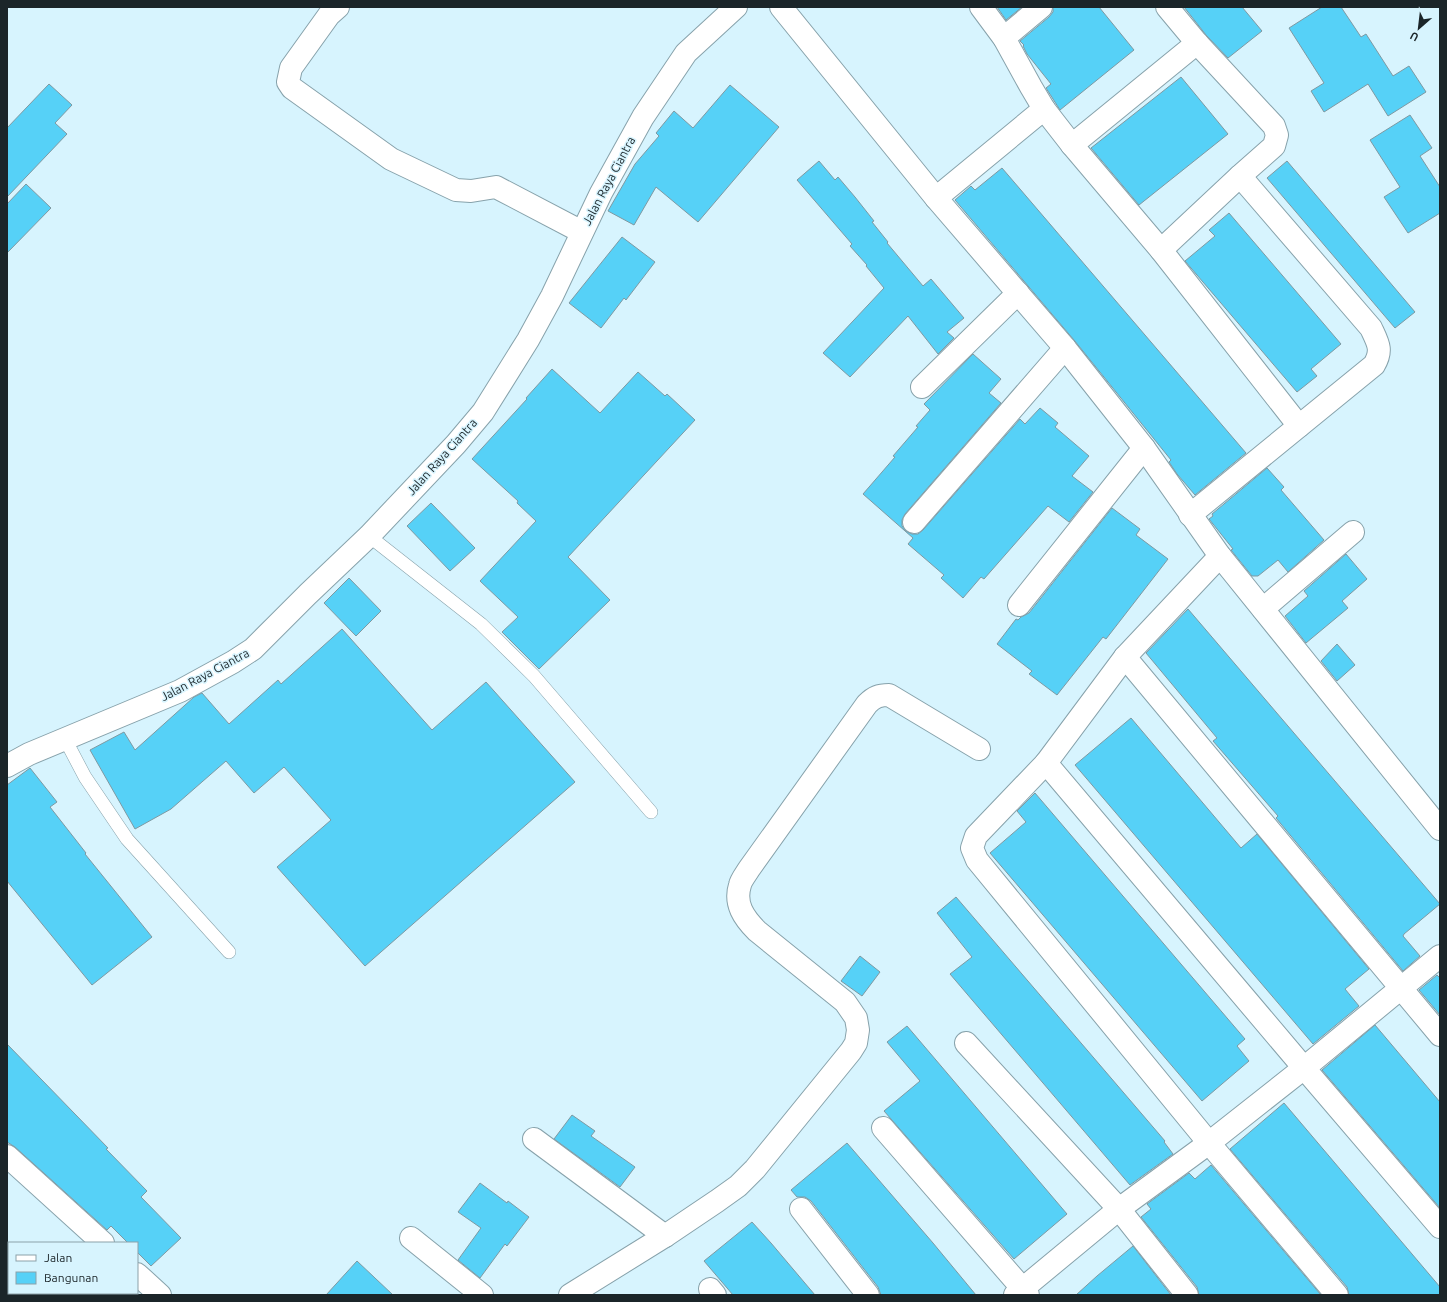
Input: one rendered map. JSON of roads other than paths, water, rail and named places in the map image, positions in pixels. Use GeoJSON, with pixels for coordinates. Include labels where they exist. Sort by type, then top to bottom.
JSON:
{"type":"FeatureCollection","features":[{"type":"Feature","properties":{"kind":"street"},"geometry":{"type":"LineString","coordinates":[[338,7],[329,16],[291,68],[288,82],[292,88],[391,159],[456,190],[471,191],[496,187],[582,232]]}},
{"type":"Feature","properties":{"kind":"street","name":"Jalan Raya Ciantra"},"geometry":{"type":"LineString","coordinates":[[7,766],[29,754],[180,691],[233,662],[253,649],[369,536],[456,444],[483,412],[528,340],[552,296],[601,193],[644,117],[686,53],[736,7]]}},
{"type":"Feature","properties":{"kind":"street"},"geometry":{"type":"LineString","coordinates":[[781,7],[936,198],[1064,348],[1144,448],[1220,556],[1440,829]]}},
{"type":"Feature","properties":{"kind":"street"},"geometry":{"type":"LineString","coordinates":[[981,7],[1004,38],[1044,109],[1072,145],[1161,250],[1299,426]]}},
{"type":"Feature","properties":{"kind":"street"},"geometry":{"type":"LineString","coordinates":[[1004,38],[1040,7]]}},
{"type":"Feature","properties":{"kind":"street"},"geometry":{"type":"LineString","coordinates":[[1161,250],[1274,146],[1277,135],[1274,126],[1197,43],[1167,7]]}},
{"type":"Feature","properties":{"kind":"street"},"geometry":{"type":"LineString","coordinates":[[1072,145],[1197,43]]}},
{"type":"Feature","properties":{"kind":"street"},"geometry":{"type":"LineString","coordinates":[[936,198],[1044,109]]}},
{"type":"Feature","properties":{"kind":"street"},"geometry":{"type":"LineString","coordinates":[[1190,515],[1374,365],[1379,357],[1379,346],[1371,328],[1240,176]]}},
{"type":"Feature","properties":{"kind":"street"},"geometry":{"type":"LineString","coordinates":[[922,387],[1018,293]]}},
{"type":"Feature","properties":{"kind":"street"},"geometry":{"type":"LineString","coordinates":[[914,522],[1064,348]]}},
{"type":"Feature","properties":{"kind":"street"},"geometry":{"type":"LineString","coordinates":[[1019,605],[1144,448]]}},
{"type":"Feature","properties":{"kind":"street"},"geometry":{"type":"LineString","coordinates":[[1263,609],[1353,532]]}},
{"type":"Feature","properties":{"kind":"street"},"geometry":{"type":"LineString","coordinates":[[1220,556],[1125,657],[1046,763],[976,836],[972,843],[973,852],[982,866],[1209,1143],[1337,1295]]}},
{"type":"Feature","properties":{"kind":"street"},"geometry":{"type":"LineString","coordinates":[[1125,657],[1440,1035]]}},
{"type":"Feature","properties":{"kind":"street"},"geometry":{"type":"LineString","coordinates":[[570,1295],[665,1236],[738,1186],[755,1169],[856,1043],[858,1030],[856,1018],[845,1002],[757,931],[746,920],[739,906],[738,898],[740,884],[749,869],[867,704],[873,698],[881,695],[889,695],[978,749]]}},
{"type":"Feature","properties":{"kind":"street"},"geometry":{"type":"LineString","coordinates":[[1046,763],[1440,1227]]}},
{"type":"Feature","properties":{"kind":"street"},"geometry":{"type":"LineString","coordinates":[[883,1128],[1022,1293],[1119,1209],[1209,1143],[1304,1068],[1440,956]]}},
{"type":"Feature","properties":{"kind":"street"},"geometry":{"type":"LineString","coordinates":[[966,1043],[1119,1209],[1187,1295]]}},
{"type":"Feature","properties":{"kind":"street"},"geometry":{"type":"LineString","coordinates":[[534,1139],[665,1236]]}},
{"type":"Feature","properties":{"kind":"street"},"geometry":{"type":"LineString","coordinates":[[7,1156],[102,1242]]}},
{"type":"Feature","properties":{"kind":"street"},"geometry":{"type":"LineString","coordinates":[[801,1209],[868,1295]]}},
{"type":"Feature","properties":{"kind":"street"},"geometry":{"type":"LineString","coordinates":[[411,1238],[482,1295]]}},
{"type":"Feature","properties":{"kind":"street"},"geometry":{"type":"LineString","coordinates":[[138,1275],[160,1295]]}},
{"type":"Feature","properties":{"kind":"lane"},"geometry":{"type":"LineString","coordinates":[[369,536],[486,629],[534,676],[651,812]]}},
{"type":"Feature","properties":{"kind":"lane"},"geometry":{"type":"LineString","coordinates":[[65,739],[85,777],[127,839],[229,952]]}}]}
